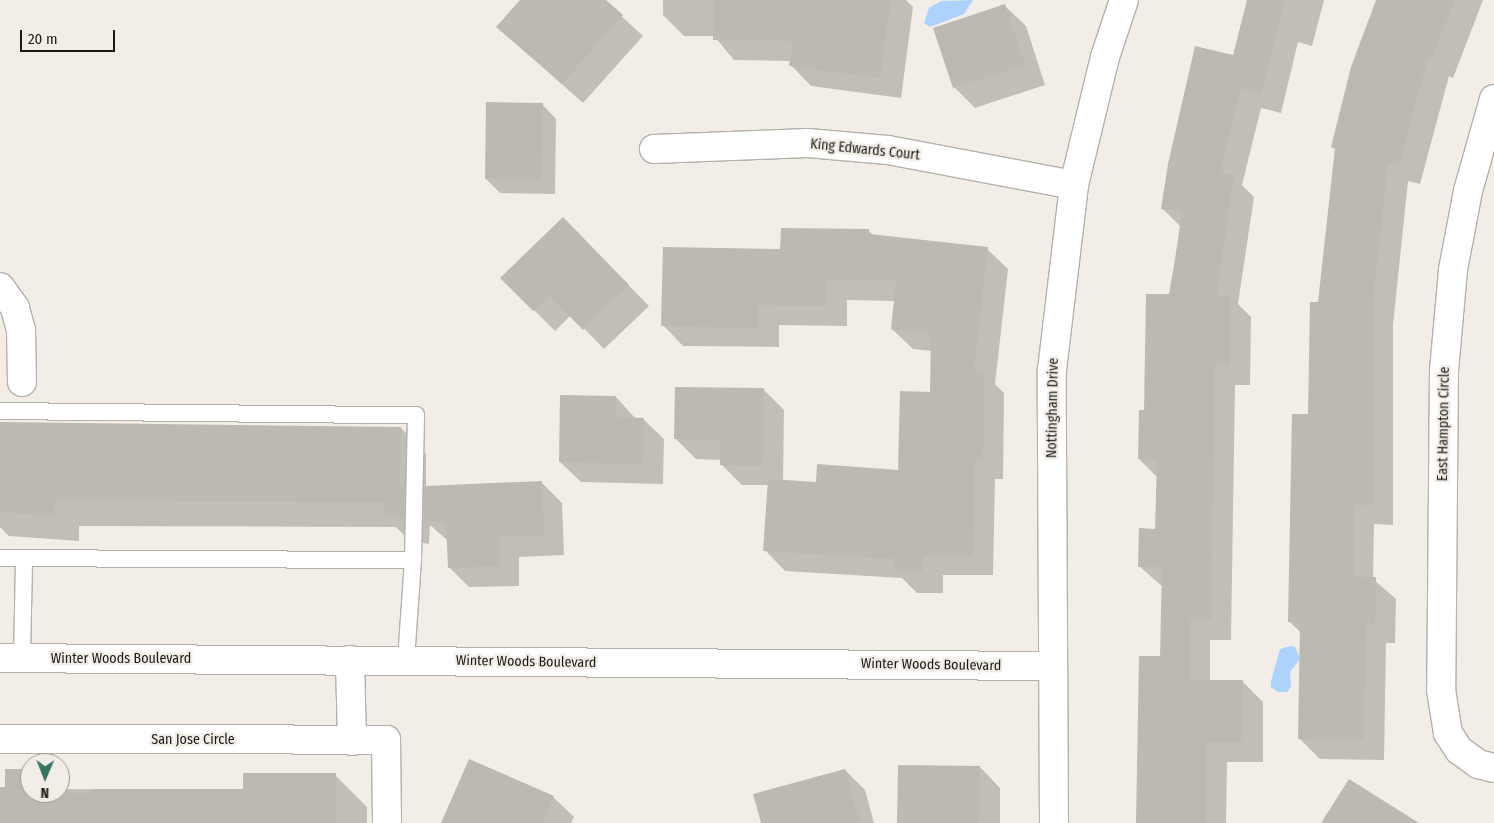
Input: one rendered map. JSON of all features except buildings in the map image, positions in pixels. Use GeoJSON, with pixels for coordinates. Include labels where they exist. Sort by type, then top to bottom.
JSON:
{"type":"FeatureCollection","features":[{"type":"Feature","properties":{"kind":"street","name":"Nottingham Drive"},"geometry":{"type":"LineString","coordinates":[[1054,823],[1052,370],[1074,186],[1105,58],[1124,0]]}},
{"type":"Feature","properties":{"kind":"street","name":"East Hampton Circle"},"geometry":{"type":"LineString","coordinates":[[1494,99],[1468,191],[1455,261],[1444,370],[1441,690],[1448,733],[1459,750],[1478,764],[1494,768]]}},
{"type":"Feature","properties":{"kind":"street","name":"King Edwards Court"},"geometry":{"type":"LineString","coordinates":[[654,148],[808,143],[888,150],[1074,186]]}},
{"type":"Feature","properties":{"kind":"street"},"geometry":{"type":"LineString","coordinates":[[0,287],[15,308],[21,330],[22,382]]}},
{"type":"Feature","properties":{"kind":"street","name":"Winter Woods Boulevard"},"geometry":{"type":"LineString","coordinates":[[11,658],[1053,666]]}},
{"type":"Feature","properties":{"kind":"street"},"geometry":{"type":"LineString","coordinates":[[350,660],[352,741]]}},
{"type":"Feature","properties":{"kind":"street","name":"San Jose Circle"},"geometry":{"type":"LineString","coordinates":[[0,739],[386,740],[387,823]]}},
{"type":"Feature","properties":{"kind":"lane"},"geometry":{"type":"LineString","coordinates":[[0,411],[416,415],[413,560],[406,660]]}},
{"type":"Feature","properties":{"kind":"lane"},"geometry":{"type":"LineString","coordinates":[[0,558],[413,560]]}},
{"type":"Feature","properties":{"kind":"lane"},"geometry":{"type":"LineString","coordinates":[[11,658],[24,558]]}},
{"type":"Feature","properties":{"kind":"water"},"geometry":{"type":"Polygon","coordinates":[[[973,0],[964,14],[930,27],[924,23],[929,8],[941,1],[973,0]]]}},
{"type":"Feature","properties":{"kind":"water"},"geometry":{"type":"Polygon","coordinates":[[[1290,646],[1295,647],[1300,659],[1290,672],[1291,687],[1287,692],[1278,692],[1271,687],[1271,681],[1280,649],[1290,646]]]}}]}
